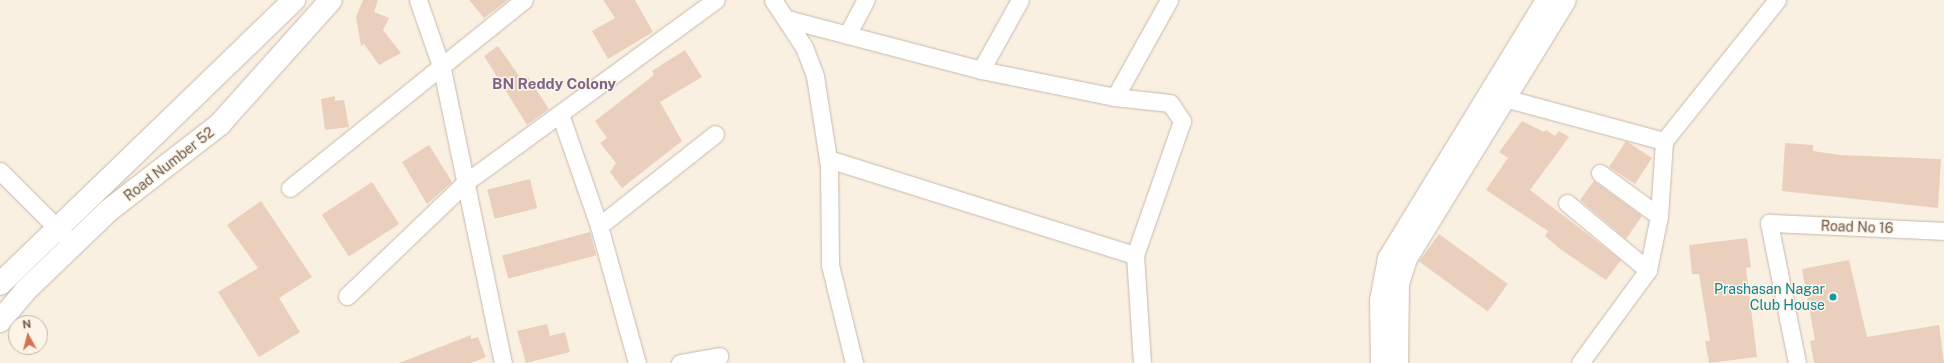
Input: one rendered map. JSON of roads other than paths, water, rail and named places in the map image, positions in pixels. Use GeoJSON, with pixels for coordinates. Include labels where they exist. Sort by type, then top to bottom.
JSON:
{"type":"FeatureCollection","features":[{"type":"Feature","properties":{"kind":"main road","name":"Road Number 52"},"geometry":{"type":"LineString","coordinates":[[0,321],[65,236],[294,0]]}},
{"type":"Feature","properties":{"kind":"main road","name":"Road Number 52"},"geometry":{"type":"LineString","coordinates":[[0,284],[65,236],[108,211],[220,124],[331,0]]}},
{"type":"Feature","properties":{"kind":"street"},"geometry":{"type":"LineString","coordinates":[[418,0],[442,69],[503,363]]}},
{"type":"Feature","properties":{"kind":"street"},"geometry":{"type":"LineString","coordinates":[[290,188],[442,69],[524,0]]}},
{"type":"Feature","properties":{"kind":"street"},"geometry":{"type":"LineString","coordinates":[[347,296],[466,182],[716,0]]}},
{"type":"Feature","properties":{"kind":"street"},"geometry":{"type":"LineString","coordinates":[[773,0],[787,19],[815,76],[828,159],[830,265],[854,363]]}},
{"type":"Feature","properties":{"kind":"street"},"geometry":{"type":"LineString","coordinates":[[847,35],[866,0]]}},
{"type":"Feature","properties":{"kind":"street"},"geometry":{"type":"LineString","coordinates":[[981,70],[1020,0]]}},
{"type":"Feature","properties":{"kind":"street"},"geometry":{"type":"LineString","coordinates":[[1115,97],[1169,0]]}},
{"type":"Feature","properties":{"kind":"street"},"geometry":{"type":"LineString","coordinates":[[1397,363],[1401,269],[1546,0]]}},
{"type":"Feature","properties":{"kind":"street"},"geometry":{"type":"LineString","coordinates":[[1381,363],[1380,300],[1388,258],[1495,95],[1565,0]]}},
{"type":"Feature","properties":{"kind":"street"},"geometry":{"type":"LineString","coordinates":[[1580,363],[1648,270],[1659,216],[1664,141],[1777,0]]}},
{"type":"Feature","properties":{"kind":"street"},"geometry":{"type":"LineString","coordinates":[[787,19],[981,70],[1115,97],[1170,102],[1182,121],[1135,254],[1142,363]]}},
{"type":"Feature","properties":{"kind":"street"},"geometry":{"type":"LineString","coordinates":[[1495,95],[1664,141]]}},
{"type":"Feature","properties":{"kind":"street"},"geometry":{"type":"LineString","coordinates":[[560,114],[599,226],[637,363]]}},
{"type":"Feature","properties":{"kind":"street"},"geometry":{"type":"LineString","coordinates":[[599,226],[715,134]]}},
{"type":"Feature","properties":{"kind":"street"},"geometry":{"type":"LineString","coordinates":[[828,159],[1135,254]]}},
{"type":"Feature","properties":{"kind":"street"},"geometry":{"type":"LineString","coordinates":[[0,171],[65,236]]}},
{"type":"Feature","properties":{"kind":"street"},"geometry":{"type":"LineString","coordinates":[[1600,173],[1659,216]]}},
{"type":"Feature","properties":{"kind":"street"},"geometry":{"type":"LineString","coordinates":[[1567,203],[1648,270]]}},
{"type":"Feature","properties":{"kind":"street","name":"Road No 16"},"geometry":{"type":"LineString","coordinates":[[1797,363],[1769,223],[1944,231]]}},
{"type":"Feature","properties":{"kind":"street"},"geometry":{"type":"LineString","coordinates":[[680,363],[719,356]]}},
{"type":"Feature","properties":{"kind":"place","name":"Prashasan Nagar Club House"},"geometry":{"type":"Point","coordinates":[1833,297]}},
{"type":"Feature","properties":{"kind":"district","name":"BN Reddy Colony"},"geometry":{"type":"Point","coordinates":[554,84]}}]}
